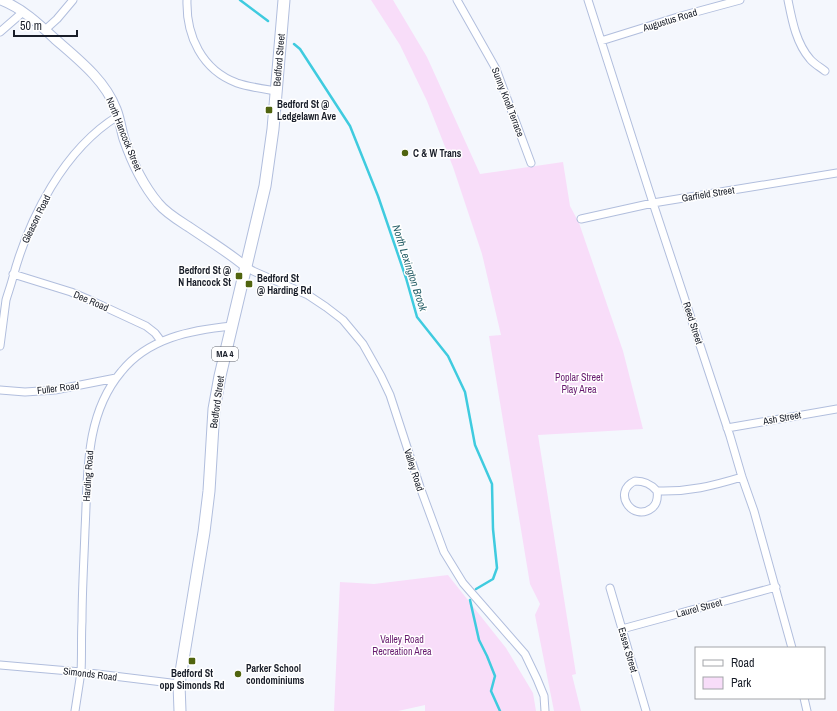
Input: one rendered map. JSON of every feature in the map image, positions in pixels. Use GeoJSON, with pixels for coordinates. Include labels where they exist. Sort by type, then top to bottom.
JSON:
{"type":"FeatureCollection","features":[{"type":"Feature","properties":{"kind":"main road","name":"Bedford Street"},"geometry":{"type":"LineString","coordinates":[[180,711],[179,684],[204,532],[209,491],[214,409],[220,376],[265,186],[270,152],[284,0]]}},
{"type":"Feature","properties":{"kind":"street","name":"North Hancock Street"},"geometry":{"type":"LineString","coordinates":[[1,0],[23,12],[46,30],[89,70],[105,88],[116,109],[133,163],[146,187],[159,204],[178,220],[234,257],[246,267]]}},
{"type":"Feature","properties":{"kind":"street"},"geometry":{"type":"LineString","coordinates":[[46,30],[72,0]]}},
{"type":"Feature","properties":{"kind":"street"},"geometry":{"type":"LineString","coordinates":[[187,0],[188,26],[193,42],[202,58],[210,67],[222,76],[238,83],[276,91]]}},
{"type":"Feature","properties":{"kind":"street","name":"Sunny Knoll Terrace"},"geometry":{"type":"LineString","coordinates":[[457,0],[496,69],[531,163]]}},
{"type":"Feature","properties":{"kind":"street","name":"Reed Street"},"geometry":{"type":"LineString","coordinates":[[588,0],[762,535],[792,647]]}},
{"type":"Feature","properties":{"kind":"street","name":"Augustus Road"},"geometry":{"type":"LineString","coordinates":[[601,41],[681,16],[740,0]]}},
{"type":"Feature","properties":{"kind":"street"},"geometry":{"type":"LineString","coordinates":[[788,0],[792,22],[801,45],[810,60],[825,71]]}},
{"type":"Feature","properties":{"kind":"street"},"geometry":{"type":"LineString","coordinates":[[0,32],[23,12]]}},
{"type":"Feature","properties":{"kind":"street","name":"Gleason Road"},"geometry":{"type":"LineString","coordinates":[[0,346],[6,299],[17,260],[36,214],[57,178],[73,155],[96,132],[118,116]]}},
{"type":"Feature","properties":{"kind":"street","name":"Garfield Street"},"geometry":{"type":"LineString","coordinates":[[581,219],[653,203],[837,173]]}},
{"type":"Feature","properties":{"kind":"street","name":"Valley Road"},"geometry":{"type":"LineString","coordinates":[[246,267],[308,295],[323,304],[343,320],[361,342],[382,376],[390,395],[420,487],[444,552],[453,569],[468,588],[525,654],[544,696],[545,711]]}},
{"type":"Feature","properties":{"kind":"street","name":"Dee Road"},"geometry":{"type":"LineString","coordinates":[[13,274],[71,292],[92,301],[146,326],[151,329],[161,341]]}},
{"type":"Feature","properties":{"kind":"street","name":"Harding Road"},"geometry":{"type":"LineString","coordinates":[[75,711],[80,672],[87,477],[90,442],[99,408],[106,392],[121,371],[138,355],[161,341],[178,335],[206,329],[232,326]]}},
{"type":"Feature","properties":{"kind":"street","name":"Fuller Road"},"geometry":{"type":"LineString","coordinates":[[0,390],[25,392],[55,390],[116,378]]}},
{"type":"Feature","properties":{"kind":"street","name":"Ash Street"},"geometry":{"type":"LineString","coordinates":[[727,428],[837,409]]}},
{"type":"Feature","properties":{"kind":"street"},"geometry":{"type":"LineString","coordinates":[[657,491],[691,490],[712,486],[742,477]]}},
{"type":"Feature","properties":{"kind":"street"},"geometry":{"type":"LineString","coordinates":[[635,481],[645,482],[653,486],[657,491],[658,497],[654,507],[644,512],[634,511],[629,508],[624,498],[624,492],[627,487],[630,483],[635,481]]}},
{"type":"Feature","properties":{"kind":"street","name":"Laurel Street"},"geometry":{"type":"LineString","coordinates":[[622,629],[776,587]]}},
{"type":"Feature","properties":{"kind":"street","name":"Essex Street"},"geometry":{"type":"LineString","coordinates":[[610,588],[646,711]]}},
{"type":"Feature","properties":{"kind":"street","name":"Simonds Road"},"geometry":{"type":"LineString","coordinates":[[0,665],[80,672],[179,684]]}},
{"type":"Feature","properties":{"kind":"street"},"geometry":{"type":"LineString","coordinates":[[804,699],[807,711]]}},
{"type":"Feature","properties":{"kind":"green space","name":"Poplar Street Play Area"},"geometry":{"type":"Polygon","coordinates":[[[371,0],[393,0],[427,57],[480,174],[563,162],[570,206],[579,223],[623,351],[643,429],[538,435],[576,674],[572,675],[581,711],[554,711],[535,615],[540,604],[530,584],[489,336],[501,335],[482,254],[453,167],[427,101],[400,45],[371,0]]]}},
{"type":"Feature","properties":{"kind":"green space","name":"Valley Road Recreation Area"},"geometry":{"type":"Polygon","coordinates":[[[448,575],[506,648],[533,693],[536,711],[425,711],[425,705],[398,711],[334,711],[340,582],[374,584],[448,575]]]}},
{"type":"Feature","properties":{"kind":"waterway","name":"North Lexington Brook"},"geometry":{"type":"LineString","coordinates":[[240,0],[268,21]]}},
{"type":"Feature","properties":{"kind":"waterway","name":"North Lexington Brook"},"geometry":{"type":"LineString","coordinates":[[294,44],[300,49],[350,126],[378,196],[406,278],[417,317],[448,356],[465,392],[475,445],[492,484],[493,529],[497,568],[493,579],[476,589]]}},
{"type":"Feature","properties":{"kind":"waterway","name":"North Lexington Brook"},"geometry":{"type":"LineString","coordinates":[[470,600],[479,640],[495,676],[491,691],[500,711]]}},
{"type":"Feature","properties":{"kind":"place","name":"Bedford St @ Ledgelawn Ave"},"geometry":{"type":"Point","coordinates":[269,110]}},
{"type":"Feature","properties":{"kind":"place","name":"C & W Trans"},"geometry":{"type":"Point","coordinates":[405,153]}},
{"type":"Feature","properties":{"kind":"place","name":"Bedford St @ N Hancock St"},"geometry":{"type":"Point","coordinates":[239,276]}},
{"type":"Feature","properties":{"kind":"place","name":"Bedford St @ Harding Rd"},"geometry":{"type":"Point","coordinates":[249,284]}},
{"type":"Feature","properties":{"kind":"place","name":"Bedford St opp Simonds Rd"},"geometry":{"type":"Point","coordinates":[192,661]}},
{"type":"Feature","properties":{"kind":"place","name":"Parker School condominiums"},"geometry":{"type":"Point","coordinates":[238,674]}}]}
